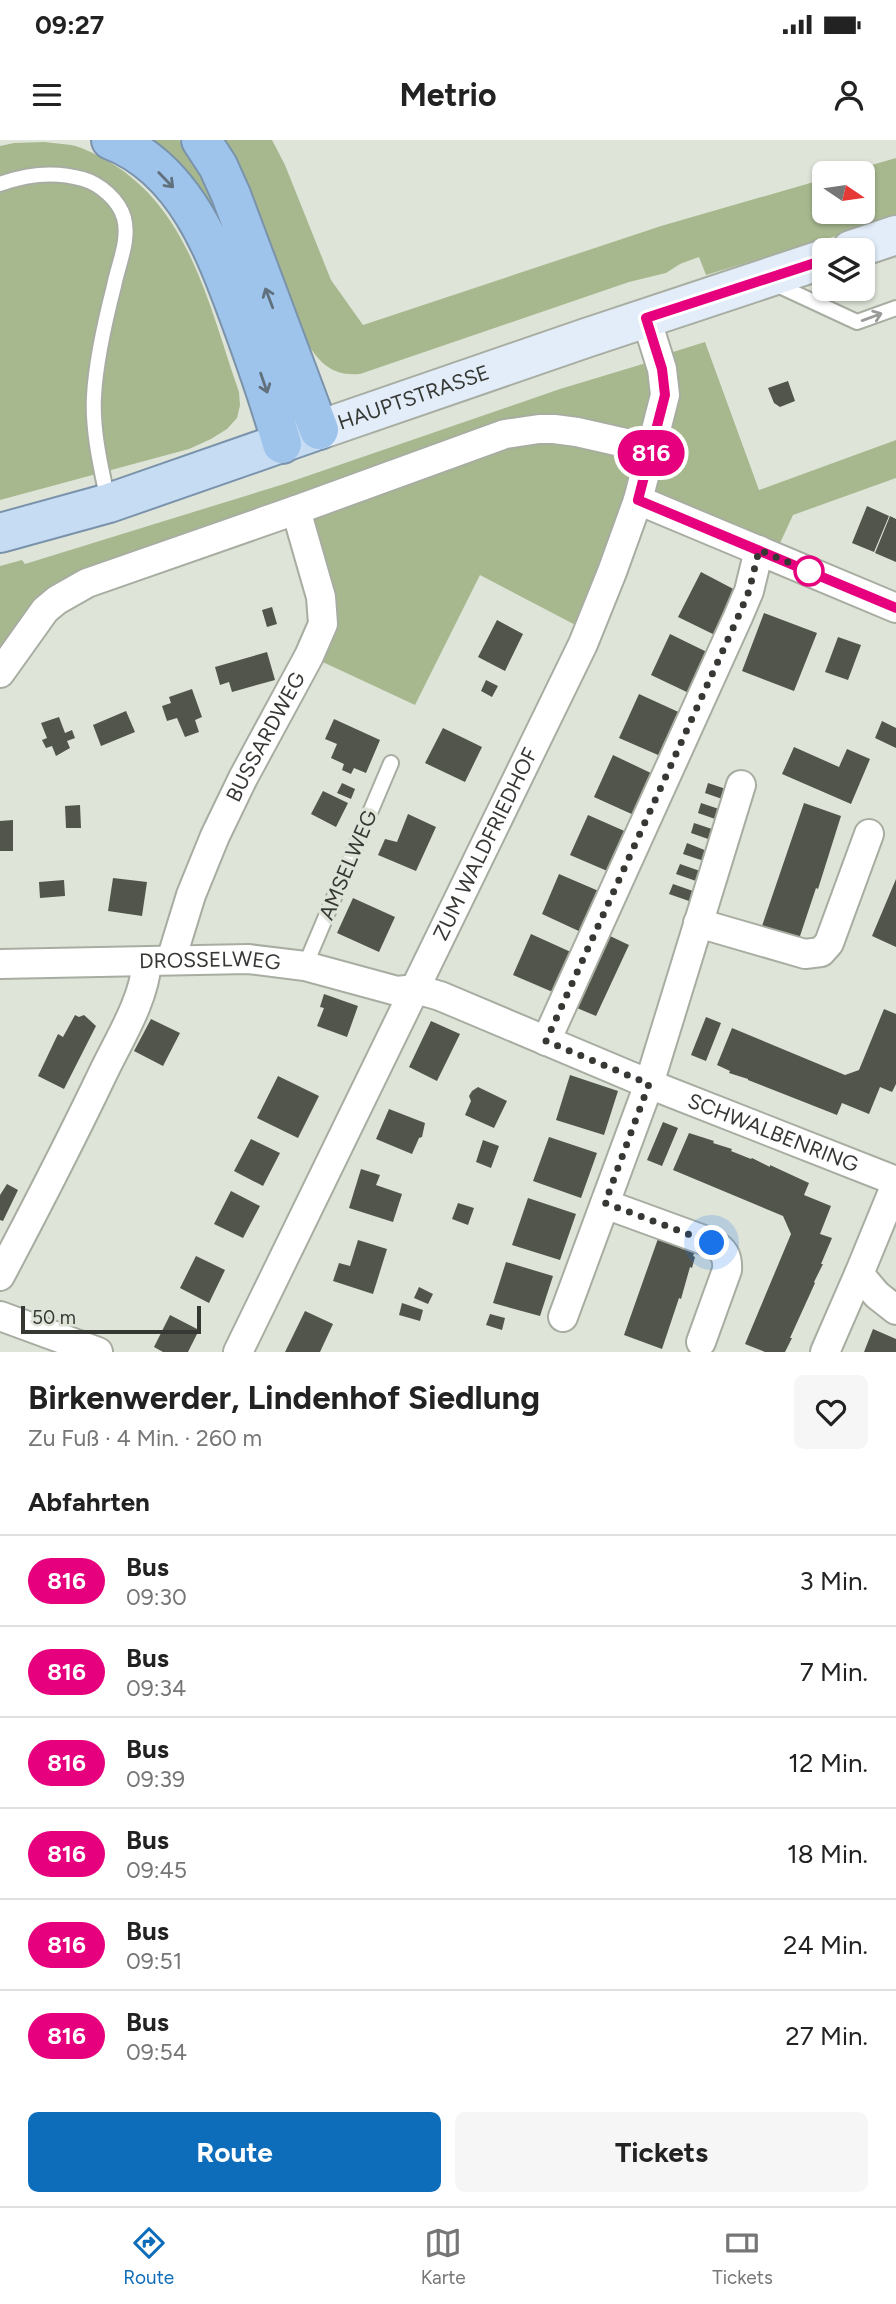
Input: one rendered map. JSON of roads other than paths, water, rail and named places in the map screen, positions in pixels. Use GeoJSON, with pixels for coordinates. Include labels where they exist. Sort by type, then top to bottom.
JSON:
{"type":"FeatureCollection","features":[{"type":"Feature","properties":{"kind":"highway"},"geometry":{"type":"LineString","coordinates":[[111,140],[145,159],[165,178],[187,203],[207,235],[222,268],[261,376],[282,443]]}},
{"type":"Feature","properties":{"kind":"highway"},"geometry":{"type":"LineString","coordinates":[[201,140],[218,166],[231,195],[319,430]]}},
{"type":"Feature","properties":{"kind":"main road"},"geometry":{"type":"LineString","coordinates":[[875,242],[896,235]]}},
{"type":"Feature","properties":{"kind":"main road","name":"HAUPTSTRASSE"},"geometry":{"type":"LineString","coordinates":[[0,533],[109,503],[646,318],[812,264]]}},
{"type":"Feature","properties":{"kind":"street","name":"ZUM WALDFRIEDHOF"},"geometry":{"type":"LineString","coordinates":[[238,1352],[583,644],[612,572],[638,500],[665,395],[665,380],[646,318]]}},
{"type":"Feature","properties":{"kind":"street"},"geometry":{"type":"LineString","coordinates":[[0,673],[45,610],[78,587],[485,440],[539,429],[577,432],[652,449]]}},
{"type":"Feature","properties":{"kind":"street"},"geometry":{"type":"LineString","coordinates":[[638,500],[896,608]]}},
{"type":"Feature","properties":{"kind":"street","name":"BUSSARDWEG"},"geometry":{"type":"LineString","coordinates":[[0,1276],[63,1156],[144,985],[159,961],[243,778],[309,656],[323,624],[321,597],[296,510]]}},
{"type":"Feature","properties":{"kind":"street"},"geometry":{"type":"LineString","coordinates":[[546,1041],[738,617],[749,591],[759,550]]}},
{"type":"Feature","properties":{"kind":"street"},"geometry":{"type":"LineString","coordinates":[[563,1317],[649,1084],[741,785]]}},
{"type":"Feature","properties":{"kind":"street"},"geometry":{"type":"LineString","coordinates":[[698,923],[805,954],[821,952],[829,943],[869,834]]}},
{"type":"Feature","properties":{"kind":"street","name":"DROSSELWEG"},"geometry":{"type":"LineString","coordinates":[[0,964],[248,959],[305,966],[397,991],[416,989]]}},
{"type":"Feature","properties":{"kind":"street","name":"SCHWALBENRING"},"geometry":{"type":"LineString","coordinates":[[416,989],[440,996],[649,1084],[896,1183],[825,1352]]}},
{"type":"Feature","properties":{"kind":"street"},"geometry":{"type":"LineString","coordinates":[[605,1203],[723,1249],[727,1270],[701,1342]]}},
{"type":"Feature","properties":{"kind":"street"},"geometry":{"type":"LineString","coordinates":[[859,1274],[877,1295],[896,1310]]}},
{"type":"Feature","properties":{"kind":"street"},"geometry":{"type":"LineString","coordinates":[[0,1316],[98,1352]]}},
{"type":"Feature","properties":{"kind":"lane"},"geometry":{"type":"LineString","coordinates":[[0,184],[19,177],[64,174],[97,183],[113,199],[124,218],[125,244],[103,330],[94,397],[98,445],[109,503]]}},
{"type":"Feature","properties":{"kind":"lane"},"geometry":{"type":"LineString","coordinates":[[765,280],[857,322],[896,308]]}},
{"type":"Feature","properties":{"kind":"lane","name":"AMSELWEG"},"geometry":{"type":"LineString","coordinates":[[305,966],[391,763]]}}]}
